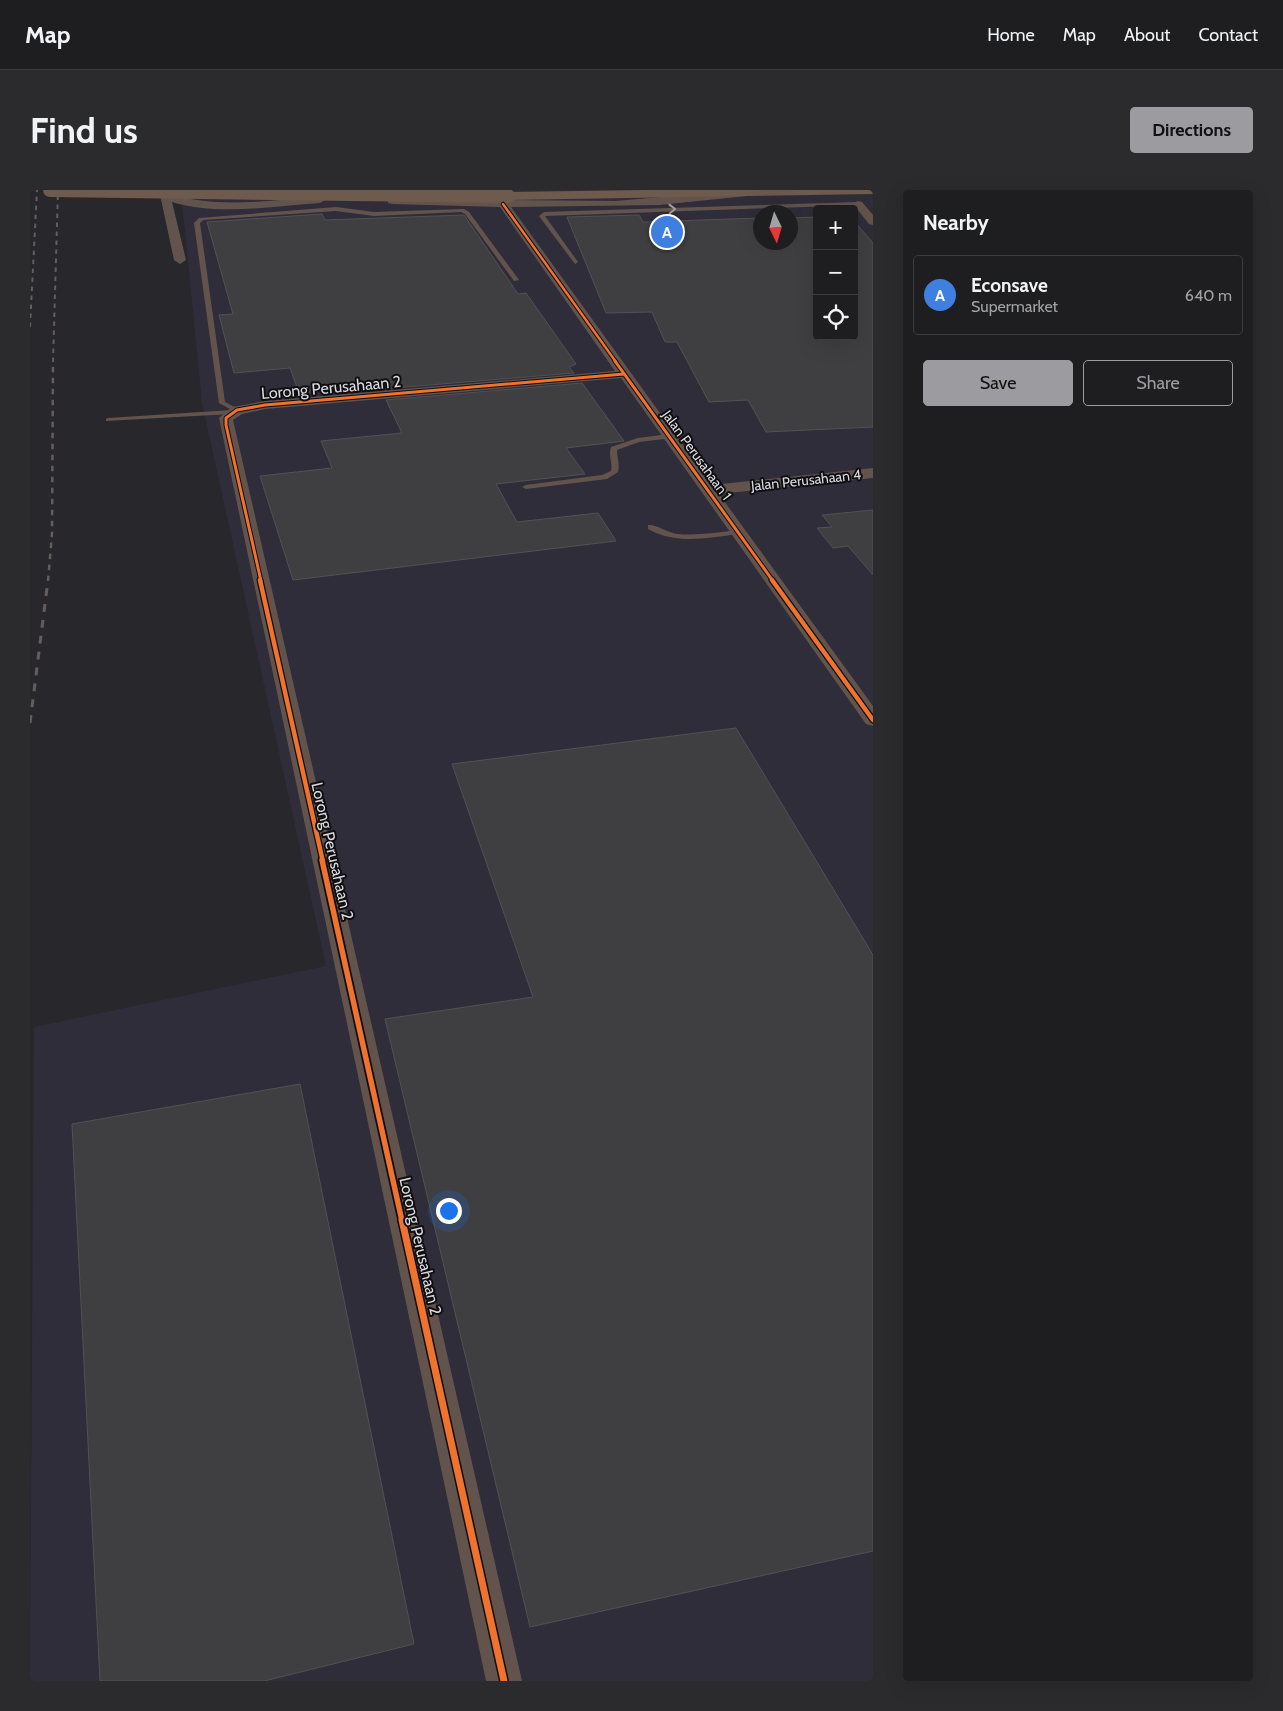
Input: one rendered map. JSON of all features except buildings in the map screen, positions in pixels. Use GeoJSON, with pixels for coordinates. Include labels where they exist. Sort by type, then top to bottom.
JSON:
{"type":"FeatureCollection","features":[{"type":"Feature","properties":{"kind":"main road"},"geometry":{"type":"LineString","coordinates":[[50,190],[506,197],[873,190]]}},
{"type":"Feature","properties":{"kind":"main road"},"geometry":{"type":"LineString","coordinates":[[364,190],[506,197],[640,190]]}},
{"type":"Feature","properties":{"kind":"street"},"geometry":{"type":"LineString","coordinates":[[180,190],[183,195],[206,198],[320,200],[506,197],[628,207],[705,204],[747,193]]}},
{"type":"Feature","properties":{"kind":"street"},"geometry":{"type":"LineString","coordinates":[[165,193],[190,204],[224,205]]}},
{"type":"Feature","properties":{"kind":"street"},"geometry":{"type":"LineString","coordinates":[[165,193],[180,260]]}},
{"type":"Feature","properties":{"kind":"street","name":"Jalan Perusahaan 1"},"geometry":{"type":"LineString","coordinates":[[506,197],[624,374],[873,720]]}},
{"type":"Feature","properties":{"kind":"street"},"geometry":{"type":"LineString","coordinates":[[171,218],[195,208],[320,200]]}},
{"type":"Feature","properties":{"kind":"street"},"geometry":{"type":"LineString","coordinates":[[858,204],[873,204]]}},
{"type":"Feature","properties":{"kind":"street"},"geometry":{"type":"LineString","coordinates":[[858,204],[873,222]]}},
{"type":"Feature","properties":{"kind":"street","name":"Lorong Perusahaan 2"},"geometry":{"type":"LineString","coordinates":[[504,1681],[226,425],[226,418],[234,411],[265,405],[624,374]]}},
{"type":"Feature","properties":{"kind":"street","name":"Jalan Perusahaan 4"},"geometry":{"type":"LineString","coordinates":[[709,490],[873,473]]}},
{"type":"Feature","properties":{"kind":"lane"},"geometry":{"type":"LineString","coordinates":[[705,204],[858,204]]}},
{"type":"Feature","properties":{"kind":"lane"},"geometry":{"type":"LineString","coordinates":[[575,262],[542,216],[544,214],[628,207]]}},
{"type":"Feature","properties":{"kind":"lane"},"geometry":{"type":"LineString","coordinates":[[234,411],[222,403],[197,223],[201,219],[336,209],[374,214],[462,210],[467,212],[516,280]]}},
{"type":"Feature","properties":{"kind":"lane"},"geometry":{"type":"LineString","coordinates":[[108,420],[234,411]]}},
{"type":"Feature","properties":{"kind":"lane"},"geometry":{"type":"LineString","coordinates":[[526,487],[604,477],[614,472],[616,466],[613,458],[614,449],[624,443],[669,436]]}},
{"type":"Feature","properties":{"kind":"lane"},"geometry":{"type":"LineString","coordinates":[[651,527],[667,536],[738,532]]}},
{"type":"Feature","properties":{"kind":"shaded area"},"geometry":{"type":"Polygon","coordinates":[[[181,190],[873,190],[873,1681],[30,1681],[34,1027],[326,966],[202,403],[181,190]]]}},
{"type":"Feature","properties":{"kind":"railway"},"geometry":{"type":"LineString","coordinates":[[30,327],[37,190]]}},
{"type":"Feature","properties":{"kind":"railway"},"geometry":{"type":"LineString","coordinates":[[53,362],[58,190]]}},
{"type":"Feature","properties":{"kind":"railway"},"geometry":{"type":"LineString","coordinates":[[48,581],[52,534],[53,361]]}},
{"type":"Feature","properties":{"kind":"railway"},"geometry":{"type":"LineString","coordinates":[[30,723],[48,580]]}},
{"type":"Feature","properties":{"kind":"cycle path"},"geometry":{"type":"LineString","coordinates":[[503,204],[873,720]]}},
{"type":"Feature","properties":{"kind":"cycle path"},"geometry":{"type":"LineString","coordinates":[[504,1681],[226,425],[226,418],[237,410],[265,405],[624,374]]}},
{"type":"Feature","properties":{"kind":"place","name":"Econsave"},"geometry":{"type":"Point","coordinates":[667,232]}}]}
